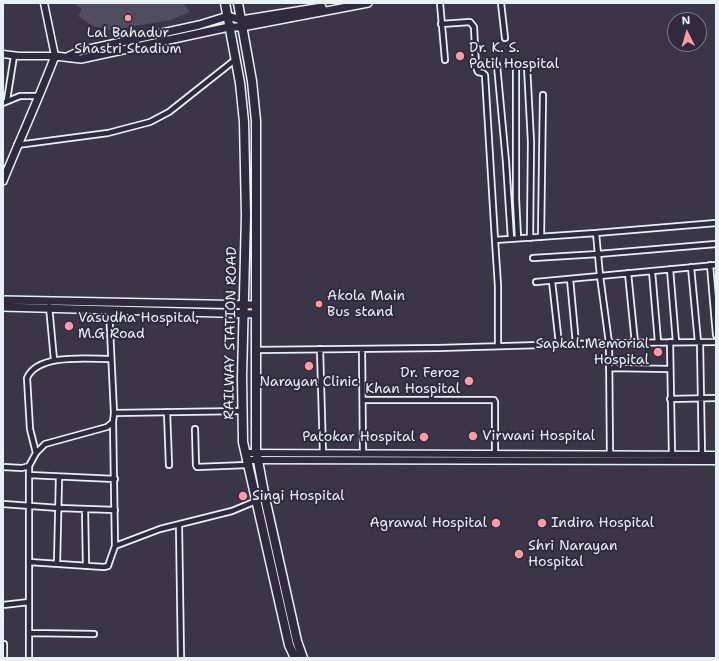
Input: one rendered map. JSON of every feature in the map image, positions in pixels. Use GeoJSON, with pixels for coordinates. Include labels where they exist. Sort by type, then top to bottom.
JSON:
{"type":"FeatureCollection","features":[{"type":"Feature","properties":{"kind":"highway","name":"RAILWAY STATION ROAD"},"geometry":{"type":"LineString","coordinates":[[225,3],[240,83],[244,122],[246,222],[243,314],[243,442],[289,646],[300,657]]}},
{"type":"Feature","properties":{"kind":"highway","name":"RAILWAY STATION ROAD"},"geometry":{"type":"LineString","coordinates":[[238,3],[252,81],[256,121],[257,456],[264,498],[300,657]]}},
{"type":"Feature","properties":{"kind":"main road"},"geometry":{"type":"LineString","coordinates":[[159,38],[229,27],[242,23],[342,3]]}},
{"type":"Feature","properties":{"kind":"main road"},"geometry":{"type":"LineString","coordinates":[[3,181],[55,56],[68,56],[81,59],[159,38],[228,16],[242,23],[368,3]]}},
{"type":"Feature","properties":{"kind":"main road"},"geometry":{"type":"LineString","coordinates":[[3,300],[256,304]]}},
{"type":"Feature","properties":{"kind":"main road"},"geometry":{"type":"LineString","coordinates":[[3,307],[256,314]]}},
{"type":"Feature","properties":{"kind":"street"},"geometry":{"type":"LineString","coordinates":[[3,54],[14,56],[55,56],[44,3]]}},
{"type":"Feature","properties":{"kind":"street"},"geometry":{"type":"LineString","coordinates":[[440,3],[444,60]]}},
{"type":"Feature","properties":{"kind":"street"},"geometry":{"type":"LineString","coordinates":[[501,3],[505,38]]}},
{"type":"Feature","properties":{"kind":"street"},"geometry":{"type":"LineString","coordinates":[[441,24],[470,22],[474,27],[476,67],[478,72],[483,72],[485,75],[498,286],[498,346]]}},
{"type":"Feature","properties":{"kind":"street"},"geometry":{"type":"LineString","coordinates":[[5,102],[14,56]]}},
{"type":"Feature","properties":{"kind":"street"},"geometry":{"type":"LineString","coordinates":[[17,145],[108,133],[150,122],[169,112],[236,59]]}},
{"type":"Feature","properties":{"kind":"street"},"geometry":{"type":"LineString","coordinates":[[497,65],[511,239]]}},
{"type":"Feature","properties":{"kind":"street"},"geometry":{"type":"LineString","coordinates":[[527,66],[530,142],[530,238]]}},
{"type":"Feature","properties":{"kind":"street"},"geometry":{"type":"LineString","coordinates":[[516,69],[516,198],[518,238]]}},
{"type":"Feature","properties":{"kind":"street"},"geometry":{"type":"LineString","coordinates":[[541,237],[543,95]]}},
{"type":"Feature","properties":{"kind":"street"},"geometry":{"type":"LineString","coordinates":[[5,102],[20,96],[39,96]]}},
{"type":"Feature","properties":{"kind":"street"},"geometry":{"type":"LineString","coordinates":[[495,240],[596,234],[716,223]]}},
{"type":"Feature","properties":{"kind":"street"},"geometry":{"type":"LineString","coordinates":[[596,234],[609,343],[610,455]]}},
{"type":"Feature","properties":{"kind":"street"},"geometry":{"type":"LineString","coordinates":[[533,258],[716,244]]}},
{"type":"Feature","properties":{"kind":"street"},"geometry":{"type":"LineString","coordinates":[[536,282],[716,264]]}},
{"type":"Feature","properties":{"kind":"street"},"geometry":{"type":"LineString","coordinates":[[710,265],[716,335]]}},
{"type":"Feature","properties":{"kind":"street"},"geometry":{"type":"LineString","coordinates":[[691,267],[699,342],[702,458]]}},
{"type":"Feature","properties":{"kind":"street"},"geometry":{"type":"LineString","coordinates":[[670,269],[676,342]]}},
{"type":"Feature","properties":{"kind":"street"},"geometry":{"type":"LineString","coordinates":[[652,271],[658,342]]}},
{"type":"Feature","properties":{"kind":"street"},"geometry":{"type":"LineString","coordinates":[[628,273],[635,343]]}},
{"type":"Feature","properties":{"kind":"street"},"geometry":{"type":"LineString","coordinates":[[570,279],[576,344]]}},
{"type":"Feature","properties":{"kind":"street"},"geometry":{"type":"LineString","coordinates":[[552,280],[559,344]]}},
{"type":"Feature","properties":{"kind":"street"},"geometry":{"type":"LineString","coordinates":[[49,300],[54,360]]}},
{"type":"Feature","properties":{"kind":"street"},"geometry":{"type":"LineString","coordinates":[[29,562],[106,567],[115,546],[116,510],[114,413],[109,309]]}},
{"type":"Feature","properties":{"kind":"street"},"geometry":{"type":"LineString","coordinates":[[670,342],[672,455]]}},
{"type":"Feature","properties":{"kind":"street"},"geometry":{"type":"LineString","coordinates":[[256,350],[716,342]]}},
{"type":"Feature","properties":{"kind":"street"},"geometry":{"type":"LineString","coordinates":[[320,349],[323,454]]}},
{"type":"Feature","properties":{"kind":"street"},"geometry":{"type":"LineString","coordinates":[[362,349],[363,454]]}},
{"type":"Feature","properties":{"kind":"street"},"geometry":{"type":"LineString","coordinates":[[36,453],[30,429],[27,378],[42,364],[54,360],[111,359]]}},
{"type":"Feature","properties":{"kind":"street"},"geometry":{"type":"LineString","coordinates":[[609,368],[670,370]]}},
{"type":"Feature","properties":{"kind":"street"},"geometry":{"type":"LineString","coordinates":[[670,399],[716,398]]}},
{"type":"Feature","properties":{"kind":"street"},"geometry":{"type":"LineString","coordinates":[[363,400],[494,400],[495,455]]}},
{"type":"Feature","properties":{"kind":"street"},"geometry":{"type":"LineString","coordinates":[[114,413],[243,411]]}},
{"type":"Feature","properties":{"kind":"street"},"geometry":{"type":"LineString","coordinates":[[168,412],[169,465]]}},
{"type":"Feature","properties":{"kind":"street"},"geometry":{"type":"LineString","coordinates":[[29,658],[29,466],[36,453],[45,444],[107,427],[113,422]]}},
{"type":"Feature","properties":{"kind":"street"},"geometry":{"type":"LineString","coordinates":[[195,429],[197,467],[257,456],[323,454],[672,455],[716,461]]}},
{"type":"Feature","properties":{"kind":"street"},"geometry":{"type":"LineString","coordinates":[[257,456],[702,458],[716,455]]}},
{"type":"Feature","properties":{"kind":"street"},"geometry":{"type":"LineString","coordinates":[[3,468],[22,468],[29,466]]}},
{"type":"Feature","properties":{"kind":"street"},"geometry":{"type":"LineString","coordinates":[[29,475],[115,480]]}},
{"type":"Feature","properties":{"kind":"street"},"geometry":{"type":"LineString","coordinates":[[58,564],[59,476]]}},
{"type":"Feature","properties":{"kind":"street"},"geometry":{"type":"LineString","coordinates":[[115,546],[160,529],[232,511],[256,501]]}},
{"type":"Feature","properties":{"kind":"street"},"geometry":{"type":"LineString","coordinates":[[3,504],[116,510]]}},
{"type":"Feature","properties":{"kind":"street"},"geometry":{"type":"LineString","coordinates":[[85,509],[86,566]]}},
{"type":"Feature","properties":{"kind":"street"},"geometry":{"type":"LineString","coordinates":[[179,525],[181,658]]}},
{"type":"Feature","properties":{"kind":"street"},"geometry":{"type":"LineString","coordinates":[[3,605],[29,602]]}},
{"type":"Feature","properties":{"kind":"street"},"geometry":{"type":"LineString","coordinates":[[29,633],[94,634]]}},
{"type":"Feature","properties":{"kind":"street"},"geometry":{"type":"LineString","coordinates":[[4,644],[4,658]]}},
{"type":"Feature","properties":{"kind":"shaded area","name":"Lal Bahadur Shastri Stadium"},"geometry":{"type":"Polygon","coordinates":[[[73,3],[185,3],[184,4],[190,12],[171,20],[111,30],[93,26],[78,16],[82,9],[73,3]]]}},
{"type":"Feature","properties":{"kind":"place","name":"Lal Bahadur Shastri Stadium"},"geometry":{"type":"Point","coordinates":[128,18]}},
{"type":"Feature","properties":{"kind":"place","name":"Dr. K. S. Patil Hospital"},"geometry":{"type":"Point","coordinates":[460,56]}},
{"type":"Feature","properties":{"kind":"place","name":"Akola Main Bus stand"},"geometry":{"type":"Point","coordinates":[319,304]}},
{"type":"Feature","properties":{"kind":"place","name":"Vasudha Hospital, M.G Road"},"geometry":{"type":"Point","coordinates":[69,326]}},
{"type":"Feature","properties":{"kind":"place","name":"Sapkal Memorial Hospital"},"geometry":{"type":"Point","coordinates":[658,352]}},
{"type":"Feature","properties":{"kind":"place","name":"Narayan Clinic"},"geometry":{"type":"Point","coordinates":[309,366]}},
{"type":"Feature","properties":{"kind":"place","name":"Dr. Feroz Khan Hospital"},"geometry":{"type":"Point","coordinates":[469,381]}},
{"type":"Feature","properties":{"kind":"place","name":"Virwani Hospital"},"geometry":{"type":"Point","coordinates":[473,436]}},
{"type":"Feature","properties":{"kind":"place","name":"Patokar Hospital"},"geometry":{"type":"Point","coordinates":[424,437]}},
{"type":"Feature","properties":{"kind":"place","name":"Singi Hospital"},"geometry":{"type":"Point","coordinates":[243,496]}},
{"type":"Feature","properties":{"kind":"place","name":"Agrawal Hospital"},"geometry":{"type":"Point","coordinates":[496,523]}},
{"type":"Feature","properties":{"kind":"place","name":"Indira Hospital"},"geometry":{"type":"Point","coordinates":[542,523]}},
{"type":"Feature","properties":{"kind":"place","name":"Shri Narayan Hospital"},"geometry":{"type":"Point","coordinates":[519,554]}}]}
